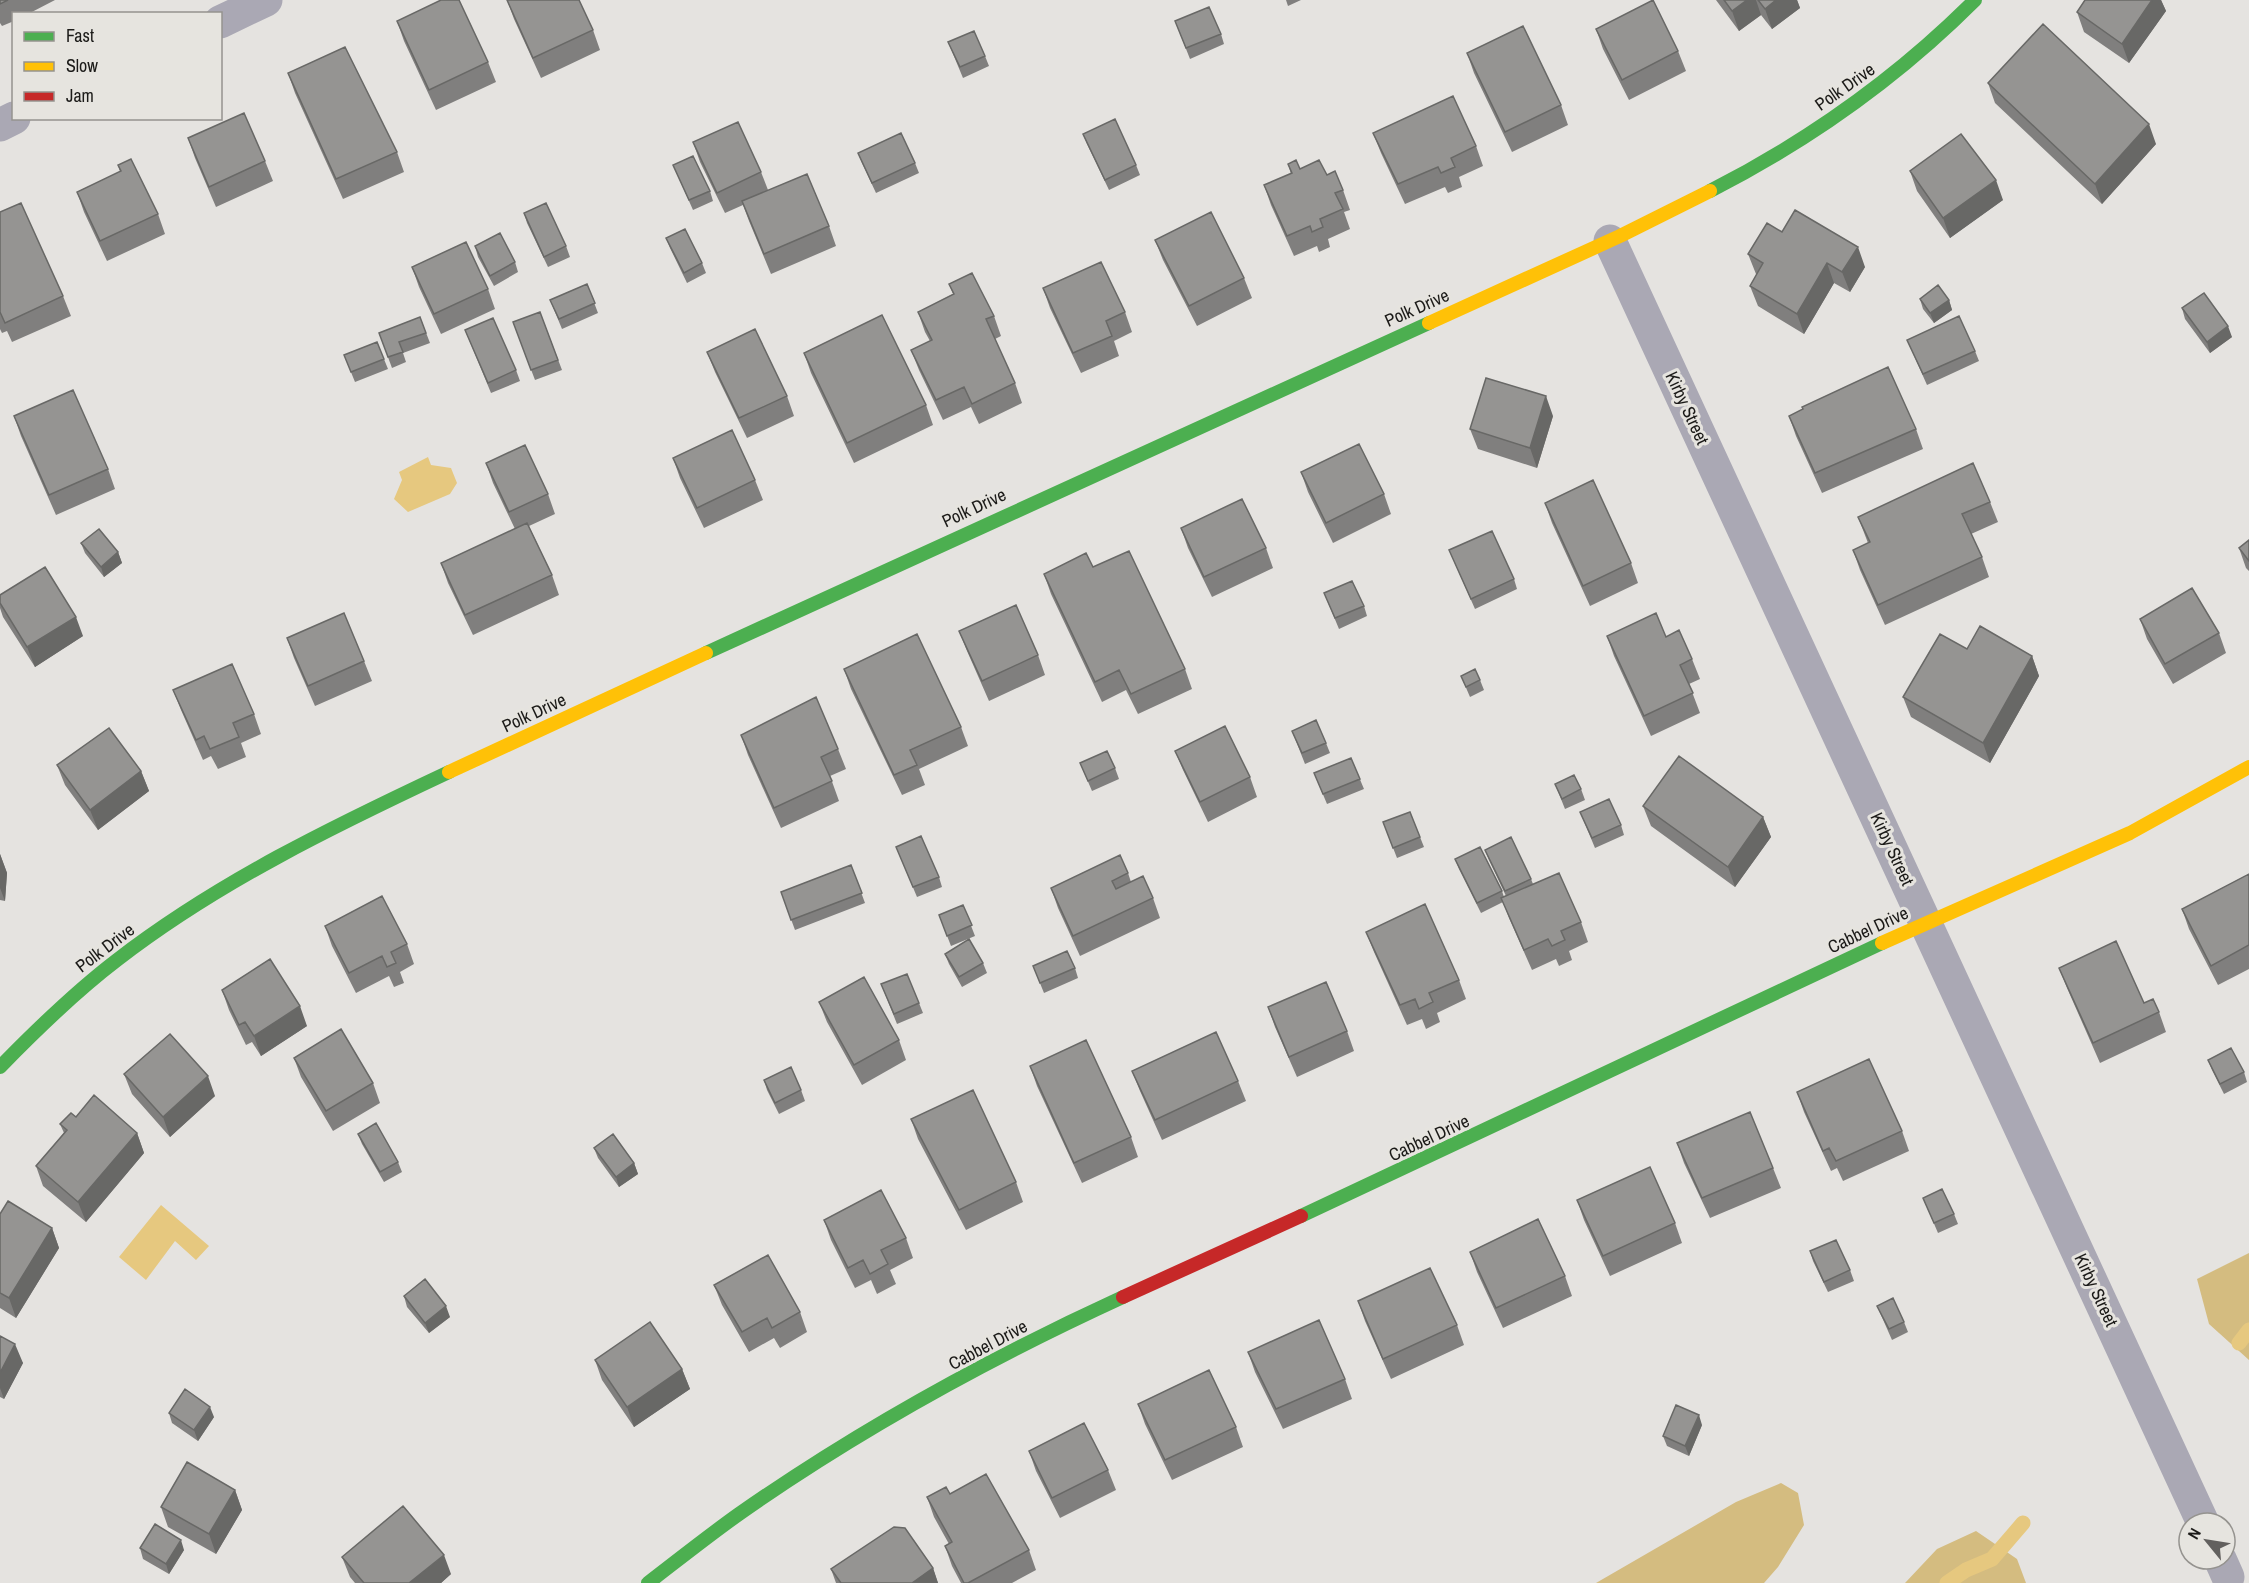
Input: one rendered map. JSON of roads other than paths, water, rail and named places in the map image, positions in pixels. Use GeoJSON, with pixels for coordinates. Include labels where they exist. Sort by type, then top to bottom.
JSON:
{"type":"FeatureCollection","features":[{"type":"Feature","properties":{"kind":"street"},"geometry":{"type":"LineString","coordinates":[[222,21],[266,0]]}},
{"type":"Feature","properties":{"kind":"street","name":"Polk Drive"},"geometry":{"type":"LineString","coordinates":[[0,1068],[72,996],[158,930],[211,895],[322,832],[989,521],[1610,241],[1713,191],[1847,110],[1894,75],[1975,0]]}},
{"type":"Feature","properties":{"kind":"street","name":"Kirby Street"},"geometry":{"type":"LineString","coordinates":[[1610,241],[2198,1511]]}},
{"type":"Feature","properties":{"kind":"street","name":"Cabbel Drive"},"geometry":{"type":"LineString","coordinates":[[648,1583],[739,1514],[876,1425],[1069,1322],[1412,1166],[1927,922],[2130,833],[2249,767]]}},
{"type":"Feature","properties":{"kind":"waterway"},"geometry":{"type":"LineString","coordinates":[[2239,1343],[2249,1330]]}},
{"type":"Feature","properties":{"kind":"waterway"},"geometry":{"type":"LineString","coordinates":[[1947,1583],[1966,1570],[1992,1559],[2023,1523]]}}]}
